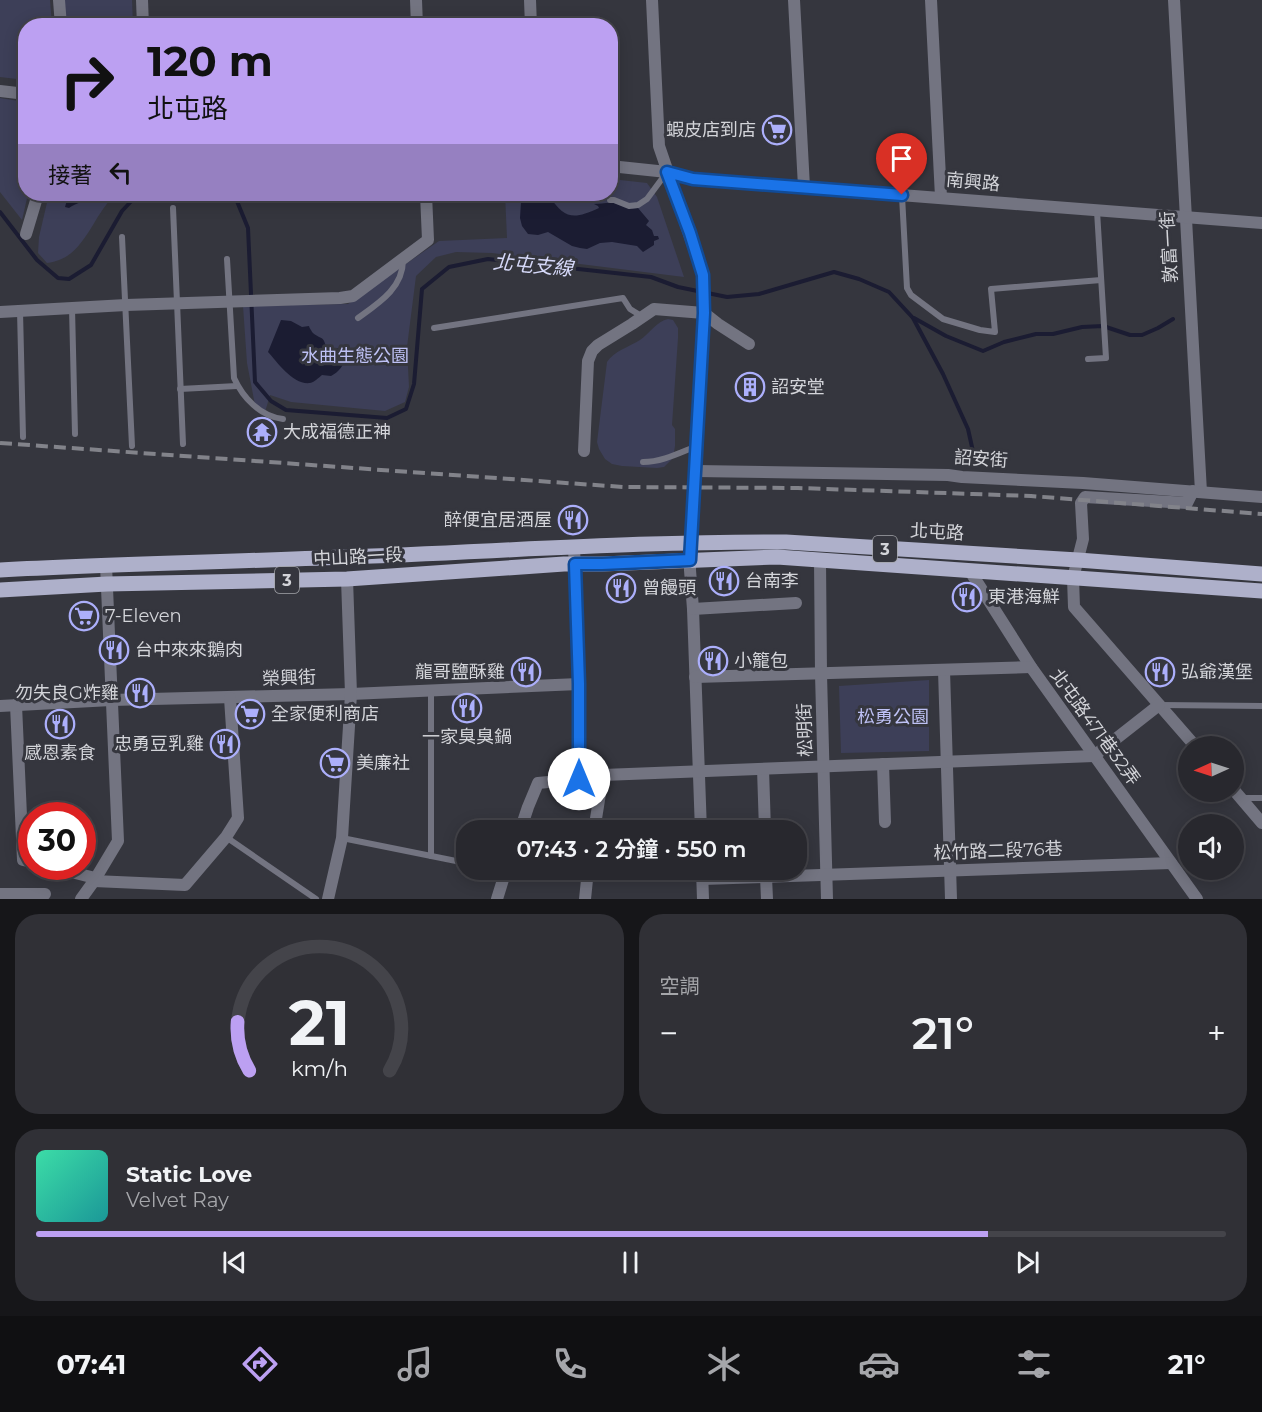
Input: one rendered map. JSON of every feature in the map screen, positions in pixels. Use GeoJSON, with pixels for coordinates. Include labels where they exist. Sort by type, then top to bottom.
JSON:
{"type":"FeatureCollection","features":[{"type":"Feature","properties":{"kind":"main road","name":"北屯路"},"geometry":{"type":"LineString","coordinates":[[574,546],[786,542],[1262,574]]}},
{"type":"Feature","properties":{"kind":"main road","name":"中山路一段"},"geometry":{"type":"LineString","coordinates":[[0,570],[357,557],[574,546]]}},
{"type":"Feature","properties":{"kind":"main road","name":"北屯路"},"geometry":{"type":"LineString","coordinates":[[575,564],[777,557],[1262,591]]}},
{"type":"Feature","properties":{"kind":"main road","name":"中山路一段"},"geometry":{"type":"LineString","coordinates":[[0,590],[107,584],[348,579],[575,564]]}},
{"type":"Feature","properties":{"kind":"street"},"geometry":{"type":"LineString","coordinates":[[59,0],[60,18]]}},
{"type":"Feature","properties":{"kind":"street"},"geometry":{"type":"LineString","coordinates":[[142,0],[143,18]]}},
{"type":"Feature","properties":{"kind":"street"},"geometry":{"type":"LineString","coordinates":[[416,0],[417,18]]}},
{"type":"Feature","properties":{"kind":"street"},"geometry":{"type":"LineString","coordinates":[[530,0],[531,18]]}},
{"type":"Feature","properties":{"kind":"street"},"geometry":{"type":"LineString","coordinates":[[652,0],[659,146],[703,275],[704,313],[690,560],[700,820]]}},
{"type":"Feature","properties":{"kind":"street"},"geometry":{"type":"LineString","coordinates":[[794,0],[804,188]]}},
{"type":"Feature","properties":{"kind":"street"},"geometry":{"type":"LineString","coordinates":[[931,0],[941,197]]}},
{"type":"Feature","properties":{"kind":"street","name":"敦富一街"},"geometry":{"type":"LineString","coordinates":[[1174,0],[1186,218],[1197,492]]}},
{"type":"Feature","properties":{"kind":"street"},"geometry":{"type":"LineString","coordinates":[[0,91],[18,93]]}},
{"type":"Feature","properties":{"kind":"street","name":"南興路"},"geometry":{"type":"LineString","coordinates":[[618,167],[667,172],[693,179],[1262,223]]}},
{"type":"Feature","properties":{"kind":"street"},"geometry":{"type":"LineString","coordinates":[[26,234],[36,201]]}},
{"type":"Feature","properties":{"kind":"street"},"geometry":{"type":"LineString","coordinates":[[0,312],[353,296],[428,240],[426,201]]}},
{"type":"Feature","properties":{"kind":"street"},"geometry":{"type":"LineString","coordinates":[[584,451],[588,361],[597,345],[654,309],[704,313],[749,344]]}},
{"type":"Feature","properties":{"kind":"street","name":"詔安街"},"geometry":{"type":"LineString","coordinates":[[696,471],[948,475],[1262,497]]}},
{"type":"Feature","properties":{"kind":"street"},"geometry":{"type":"LineString","coordinates":[[1187,736],[1074,606],[1073,578],[1083,539],[1081,501],[1085,497],[1187,503],[1197,492]]}},
{"type":"Feature","properties":{"kind":"street"},"geometry":{"type":"LineString","coordinates":[[574,546],[579,684],[579,779]]}},
{"type":"Feature","properties":{"kind":"street","name":"松明街"},"geometry":{"type":"LineString","coordinates":[[820,560],[827,899]]}},
{"type":"Feature","properties":{"kind":"street"},"geometry":{"type":"LineString","coordinates":[[96,876],[118,841],[106,565]]}},
{"type":"Feature","properties":{"kind":"street","name":"北屯路471巷32弄"},"geometry":{"type":"LineString","coordinates":[[970,572],[1031,668],[1197,899]]}},
{"type":"Feature","properties":{"kind":"street"},"geometry":{"type":"LineString","coordinates":[[328,899],[342,838],[351,694],[348,579]]}},
{"type":"Feature","properties":{"kind":"street"},"geometry":{"type":"LineString","coordinates":[[693,609],[796,603]]}},
{"type":"Feature","properties":{"kind":"street"},"geometry":{"type":"LineString","coordinates":[[695,677],[1031,668]]}},
{"type":"Feature","properties":{"kind":"street"},"geometry":{"type":"LineString","coordinates":[[944,670],[951,899]]}},
{"type":"Feature","properties":{"kind":"street","name":"榮興街"},"geometry":{"type":"LineString","coordinates":[[0,706],[579,684]]}},
{"type":"Feature","properties":{"kind":"street"},"geometry":{"type":"LineString","coordinates":[[96,879],[185,885],[226,837],[238,818],[230,698]]}},
{"type":"Feature","properties":{"kind":"street"},"geometry":{"type":"LineString","coordinates":[[15,705],[20,802]]}},
{"type":"Feature","properties":{"kind":"street"},"geometry":{"type":"LineString","coordinates":[[524,820],[538,783],[603,775],[1094,756],[1160,705]]}},
{"type":"Feature","properties":{"kind":"street"},"geometry":{"type":"LineString","coordinates":[[883,764],[885,822]]}},
{"type":"Feature","properties":{"kind":"street"},"geometry":{"type":"LineString","coordinates":[[763,769],[765,820]]}},
{"type":"Feature","properties":{"kind":"street"},"geometry":{"type":"LineString","coordinates":[[596,820],[603,775]]}},
{"type":"Feature","properties":{"kind":"street"},"geometry":{"type":"LineString","coordinates":[[1244,802],[1262,823]]}},
{"type":"Feature","properties":{"kind":"street","name":"松竹路二段76巷"},"geometry":{"type":"LineString","coordinates":[[807,876],[1171,863]]}},
{"type":"Feature","properties":{"kind":"street"},"geometry":{"type":"LineString","coordinates":[[81,899],[93,880]]}},
{"type":"Feature","properties":{"kind":"street"},"geometry":{"type":"LineString","coordinates":[[497,899],[501,880]]}},
{"type":"Feature","properties":{"kind":"street"},"geometry":{"type":"LineString","coordinates":[[585,899],[587,880]]}},
{"type":"Feature","properties":{"kind":"street"},"geometry":{"type":"LineString","coordinates":[[702,880],[703,899]]}},
{"type":"Feature","properties":{"kind":"street"},"geometry":{"type":"LineString","coordinates":[[766,880],[767,899]]}},
{"type":"Feature","properties":{"kind":"street"},"geometry":{"type":"LineString","coordinates":[[0,894],[45,894]]}},
{"type":"Feature","properties":{"kind":"lane"},"geometry":{"type":"LineString","coordinates":[[616,201],[629,206],[638,205],[647,199],[667,172]]}},
{"type":"Feature","properties":{"kind":"lane"},"geometry":{"type":"LineString","coordinates":[[902,195],[907,288],[911,295],[943,319],[995,332],[992,289],[1101,280]]}},
{"type":"Feature","properties":{"kind":"lane"},"geometry":{"type":"LineString","coordinates":[[173,208],[183,444]]}},
{"type":"Feature","properties":{"kind":"lane"},"geometry":{"type":"LineString","coordinates":[[1088,359],[1106,358],[1097,210]]}},
{"type":"Feature","properties":{"kind":"lane"},"geometry":{"type":"LineString","coordinates":[[122,237],[132,446]]}},
{"type":"Feature","properties":{"kind":"lane"},"geometry":{"type":"LineString","coordinates":[[227,259],[234,378],[237,386],[254,407],[283,419]]}},
{"type":"Feature","properties":{"kind":"lane"},"geometry":{"type":"LineString","coordinates":[[358,318],[397,284],[403,272],[403,259]]}},
{"type":"Feature","properties":{"kind":"lane"},"geometry":{"type":"LineString","coordinates":[[434,328],[623,298],[630,309],[643,317]]}},
{"type":"Feature","properties":{"kind":"lane"},"geometry":{"type":"LineString","coordinates":[[72,309],[75,434]]}},
{"type":"Feature","properties":{"kind":"lane"},"geometry":{"type":"LineString","coordinates":[[20,310],[23,437]]}},
{"type":"Feature","properties":{"kind":"lane"},"geometry":{"type":"LineString","coordinates":[[180,389],[237,386]]}},
{"type":"Feature","properties":{"kind":"lane"},"geometry":{"type":"LineString","coordinates":[[643,462],[663,459],[697,446]]}},
{"type":"Feature","properties":{"kind":"lane"},"geometry":{"type":"LineString","coordinates":[[431,691],[431,856]]}},
{"type":"Feature","properties":{"kind":"lane"},"geometry":{"type":"LineString","coordinates":[[1160,705],[1262,706]]}},
{"type":"Feature","properties":{"kind":"lane"},"geometry":{"type":"LineString","coordinates":[[1244,795],[1262,798]]}},
{"type":"Feature","properties":{"kind":"lane"},"geometry":{"type":"LineString","coordinates":[[226,837],[316,899]]}},
{"type":"Feature","properties":{"kind":"lane"},"geometry":{"type":"LineString","coordinates":[[342,838],[456,861]]}},
{"type":"Feature","properties":{"kind":"green space"},"geometry":{"type":"Polygon","coordinates":[[[0,0],[50,0],[51,18],[18,18],[18,79],[0,77],[0,0]]]}},
{"type":"Feature","properties":{"kind":"green space"},"geometry":{"type":"Polygon","coordinates":[[[63,0],[132,0],[133,18],[64,18],[63,0]]]}},
{"type":"Feature","properties":{"kind":"green space"},"geometry":{"type":"Polygon","coordinates":[[[0,98],[18,101],[18,201],[26,201],[22,220],[0,192],[0,98]]]}},
{"type":"Feature","properties":{"kind":"green space","name":"水曲生態公園"},"geometry":{"type":"Polygon","coordinates":[[[618,180],[647,183],[657,197],[684,277],[492,253],[456,252],[436,257],[416,276],[407,347],[409,387],[405,402],[385,411],[291,402],[270,395],[265,412],[255,405],[247,363],[243,306],[348,304],[439,241],[507,238],[505,201],[618,201],[618,180]]]}},
{"type":"Feature","properties":{"kind":"green space"},"geometry":{"type":"Polygon","coordinates":[[[47,201],[109,201],[84,239],[69,255],[47,263],[38,253],[39,237],[47,201]]]}},
{"type":"Feature","properties":{"kind":"green space"},"geometry":{"type":"Polygon","coordinates":[[[668,319],[673,320],[678,328],[672,425],[675,429],[673,458],[664,467],[657,468],[612,464],[605,459],[597,442],[607,362],[668,319]]]}},
{"type":"Feature","properties":{"kind":"green space","name":"松勇公園"},"geometry":{"type":"Polygon","coordinates":[[[929,680],[929,751],[841,753],[839,686],[929,680]]]}},
{"type":"Feature","properties":{"kind":"shaded area"},"geometry":{"type":"Polygon","coordinates":[[[67,201],[83,201],[69,208],[65,207],[67,201]]]}},
{"type":"Feature","properties":{"kind":"shaded area"},"geometry":{"type":"Polygon","coordinates":[[[553,201],[565,213],[576,216],[599,208],[594,204],[612,203],[638,208],[649,221],[646,225],[659,239],[643,252],[637,246],[612,242],[600,243],[587,249],[572,246],[548,232],[538,235],[528,234],[520,218],[521,202],[553,201]]]}},
{"type":"Feature","properties":{"kind":"shaded area"},"geometry":{"type":"Polygon","coordinates":[[[281,320],[291,321],[302,327],[309,326],[313,333],[323,339],[326,348],[332,350],[339,348],[344,351],[346,356],[341,368],[331,376],[322,375],[310,383],[298,381],[292,377],[268,352],[281,320]]]}},
{"type":"Feature","properties":{"kind":"waterway","name":"北屯支線"},"geometry":{"type":"LineString","coordinates":[[0,212],[37,260],[58,278],[69,279],[91,265],[122,211],[131,201]]}},
{"type":"Feature","properties":{"kind":"waterway","name":"北屯支線"},"geometry":{"type":"LineString","coordinates":[[237,201],[248,228],[255,382],[271,401],[286,410],[387,418],[406,409],[414,384],[422,289],[449,267],[488,259],[651,277],[678,287],[727,297],[759,294],[834,272],[859,279],[889,292],[913,318],[943,374],[968,429],[976,465]]}},
{"type":"Feature","properties":{"kind":"waterway"},"geometry":{"type":"LineString","coordinates":[[914,318],[946,336],[983,351],[1004,342],[1036,334],[1053,334],[1082,327],[1103,326],[1130,335],[1142,335],[1173,319]]}},
{"type":"Feature","properties":{"kind":"railway"},"geometry":{"type":"LineString","coordinates":[[0,443],[623,487],[798,488],[1031,496],[1262,514]]}},
{"type":"Feature","properties":{"kind":"place","name":"蝦皮店到店"},"geometry":{"type":"Point","coordinates":[777,130]}},
{"type":"Feature","properties":{"kind":"place","name":"詔安堂"},"geometry":{"type":"Point","coordinates":[750,387]}},
{"type":"Feature","properties":{"kind":"place","name":"大成福德正神"},"geometry":{"type":"Point","coordinates":[262,432]}},
{"type":"Feature","properties":{"kind":"place","name":"醉便宜居酒屋"},"geometry":{"type":"Point","coordinates":[573,520]}},
{"type":"Feature","properties":{"kind":"place","name":"台南李"},"geometry":{"type":"Point","coordinates":[724,581]}},
{"type":"Feature","properties":{"kind":"place","name":"曾饅頭"},"geometry":{"type":"Point","coordinates":[621,588]}},
{"type":"Feature","properties":{"kind":"place","name":"東港海鮮"},"geometry":{"type":"Point","coordinates":[967,597]}},
{"type":"Feature","properties":{"kind":"place","name":"7-Eleven"},"geometry":{"type":"Point","coordinates":[84,616]}},
{"type":"Feature","properties":{"kind":"place","name":"台中來來鵝肉"},"geometry":{"type":"Point","coordinates":[114,650]}},
{"type":"Feature","properties":{"kind":"place","name":"小籠包"},"geometry":{"type":"Point","coordinates":[713,661]}},
{"type":"Feature","properties":{"kind":"place","name":"龍哥鹽酥雞"},"geometry":{"type":"Point","coordinates":[526,672]}},
{"type":"Feature","properties":{"kind":"place","name":"弘爺漢堡"},"geometry":{"type":"Point","coordinates":[1160,672]}},
{"type":"Feature","properties":{"kind":"place","name":"勿失良G炸雞"},"geometry":{"type":"Point","coordinates":[140,693]}},
{"type":"Feature","properties":{"kind":"place","name":"一家臭臭鍋"},"geometry":{"type":"Point","coordinates":[467,708]}},
{"type":"Feature","properties":{"kind":"place","name":"全家便利商店"},"geometry":{"type":"Point","coordinates":[250,714]}},
{"type":"Feature","properties":{"kind":"place","name":"感恩素食"},"geometry":{"type":"Point","coordinates":[60,724]}},
{"type":"Feature","properties":{"kind":"place","name":"忠勇豆乳雞"},"geometry":{"type":"Point","coordinates":[225,744]}},
{"type":"Feature","properties":{"kind":"place","name":"美廉社"},"geometry":{"type":"Point","coordinates":[335,763]}},
{"type":"Feature","properties":{"kind":"route"},"geometry":{"type":"LineString","coordinates":[[579,779],[575,564],[690,560],[704,313],[703,275],[667,172],[693,179],[902,195]]}}]}
